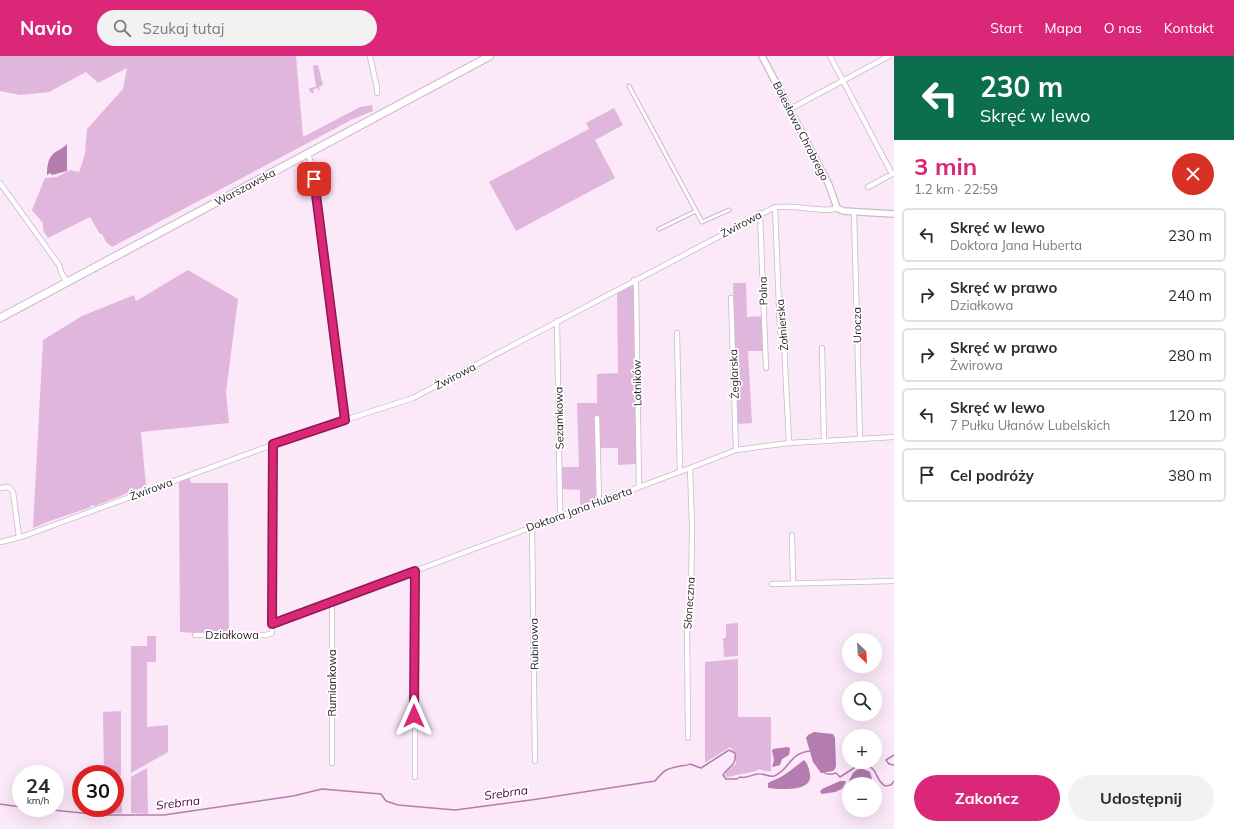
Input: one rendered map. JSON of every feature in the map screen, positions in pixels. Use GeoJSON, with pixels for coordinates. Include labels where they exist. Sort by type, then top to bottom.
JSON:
{"type":"FeatureCollection","features":[{"type":"Feature","properties":{"kind":"main road","name":"Warszawska"},"geometry":{"type":"LineString","coordinates":[[0,318],[490,56]]}},
{"type":"Feature","properties":{"kind":"street"},"geometry":{"type":"LineString","coordinates":[[370,56],[377,93]]}},
{"type":"Feature","properties":{"kind":"street","name":"Bolesława Chrobrego"},"geometry":{"type":"LineString","coordinates":[[762,56],[831,190],[837,208]]}},
{"type":"Feature","properties":{"kind":"street"},"geometry":{"type":"LineString","coordinates":[[830,56],[893,174],[868,186]]}},
{"type":"Feature","properties":{"kind":"street"},"geometry":{"type":"LineString","coordinates":[[790,109],[889,56]]}},
{"type":"Feature","properties":{"kind":"street"},"geometry":{"type":"LineString","coordinates":[[629,86],[702,222],[729,210]]}},
{"type":"Feature","properties":{"kind":"street"},"geometry":{"type":"LineString","coordinates":[[308,154],[312,166],[316,193],[345,420]]}},
{"type":"Feature","properties":{"kind":"street"},"geometry":{"type":"LineString","coordinates":[[0,183],[59,265],[67,282]]}},
{"type":"Feature","properties":{"kind":"street","name":"Żwirowa"},"geometry":{"type":"LineString","coordinates":[[1,542],[19,537],[273,444],[404,401],[420,394],[775,207],[837,208],[843,211],[894,214]]}},
{"type":"Feature","properties":{"kind":"street","name":"Żołnierska"},"geometry":{"type":"LineString","coordinates":[[775,207],[780,331],[784,342],[789,443]]}},
{"type":"Feature","properties":{"kind":"street"},"geometry":{"type":"LineString","coordinates":[[659,229],[696,211]]}},
{"type":"Feature","properties":{"kind":"street","name":"Urocza"},"geometry":{"type":"LineString","coordinates":[[854,212],[860,438]]}},
{"type":"Feature","properties":{"kind":"street","name":"Polna"},"geometry":{"type":"LineString","coordinates":[[760,214],[766,368]]}},
{"type":"Feature","properties":{"kind":"street","name":"Lotników"},"geometry":{"type":"LineString","coordinates":[[634,280],[636,284],[639,487]]}},
{"type":"Feature","properties":{"kind":"street","name":"Żeglarska"},"geometry":{"type":"LineString","coordinates":[[731,298],[736,450]]}},
{"type":"Feature","properties":{"kind":"street","name":"Sezamkowa"},"geometry":{"type":"LineString","coordinates":[[557,321],[561,515]]}},
{"type":"Feature","properties":{"kind":"street"},"geometry":{"type":"LineString","coordinates":[[678,333],[680,472]]}},
{"type":"Feature","properties":{"kind":"street"},"geometry":{"type":"LineString","coordinates":[[822,348],[824,441]]}},
{"type":"Feature","properties":{"kind":"street"},"geometry":{"type":"LineString","coordinates":[[597,418],[599,502]]}},
{"type":"Feature","properties":{"kind":"street","name":"Doktora Jana Huberta"},"geometry":{"type":"LineString","coordinates":[[272,624],[736,450],[789,443],[894,437]]}},
{"type":"Feature","properties":{"kind":"street","name":"Działkowa"},"geometry":{"type":"LineString","coordinates":[[196,635],[266,635],[272,633],[273,444]]}},
{"type":"Feature","properties":{"kind":"street","name":"Słoneczna"},"geometry":{"type":"LineString","coordinates":[[688,738],[688,621],[691,607],[692,526],[690,468]]}},
{"type":"Feature","properties":{"kind":"street"},"geometry":{"type":"LineString","coordinates":[[0,488],[8,487],[13,492],[19,537]]}},
{"type":"Feature","properties":{"kind":"street","name":"Rubinowa"},"geometry":{"type":"LineString","coordinates":[[532,527],[535,761]]}},
{"type":"Feature","properties":{"kind":"street"},"geometry":{"type":"LineString","coordinates":[[792,535],[793,583]]}},
{"type":"Feature","properties":{"kind":"street"},"geometry":{"type":"LineString","coordinates":[[414,776],[415,571]]}},
{"type":"Feature","properties":{"kind":"street"},"geometry":{"type":"LineString","coordinates":[[772,584],[894,581]]}},
{"type":"Feature","properties":{"kind":"street","name":"Rumiankowa"},"geometry":{"type":"LineString","coordinates":[[332,602],[332,763]]}},
{"type":"Feature","properties":{"kind":"shaded area"},"geometry":{"type":"Polygon","coordinates":[[[0,56],[296,56],[303,137],[360,107],[372,105],[373,111],[351,120],[112,247],[106,242],[102,234],[100,234],[90,217],[48,238],[43,230],[43,223],[32,210],[45,178],[57,177],[70,170],[79,172],[85,154],[87,129],[123,89],[127,68],[98,83],[86,72],[49,92],[20,95],[0,91],[0,56]]]}},
{"type":"Feature","properties":{"kind":"shaded area"},"geometry":{"type":"Polygon","coordinates":[[[318,65],[323,85],[319,87],[320,90],[317,88],[313,90],[314,93],[312,93],[310,92],[309,88],[316,87],[313,66],[318,65]]]}},
{"type":"Feature","properties":{"kind":"shaded area"},"geometry":{"type":"Polygon","coordinates":[[[614,108],[623,125],[595,140],[615,178],[516,231],[489,182],[589,129],[586,123],[614,108]]]}},
{"type":"Feature","properties":{"kind":"shaded area"},"geometry":{"type":"Polygon","coordinates":[[[67,144],[67,171],[52,175],[50,173],[47,175],[50,157],[67,144]]]}},
{"type":"Feature","properties":{"kind":"shaded area"},"geometry":{"type":"Polygon","coordinates":[[[188,270],[238,299],[226,392],[229,423],[141,432],[146,486],[95,506],[91,505],[91,507],[33,528],[43,340],[82,316],[134,295],[136,301],[188,270]]]}},
{"type":"Feature","properties":{"kind":"shaded area"},"geometry":{"type":"Polygon","coordinates":[[[733,283],[746,283],[747,317],[763,316],[765,351],[748,351],[752,423],[738,424],[733,283]]]}},
{"type":"Feature","properties":{"kind":"shaded area"},"geometry":{"type":"Polygon","coordinates":[[[631,285],[634,287],[636,464],[618,465],[618,448],[600,448],[600,417],[595,417],[596,498],[594,501],[580,507],[580,490],[561,489],[561,467],[579,467],[577,403],[597,403],[597,374],[618,373],[617,292],[631,285]]]}},
{"type":"Feature","properties":{"kind":"shaded area"},"geometry":{"type":"Polygon","coordinates":[[[190,477],[190,481],[192,483],[228,483],[229,635],[180,632],[179,483],[181,480],[190,477]]]}},
{"type":"Feature","properties":{"kind":"shaded area"},"geometry":{"type":"Polygon","coordinates":[[[738,623],[738,656],[724,657],[723,638],[726,638],[726,624],[738,623]]]}},
{"type":"Feature","properties":{"kind":"shaded area"},"geometry":{"type":"Polygon","coordinates":[[[147,636],[156,636],[156,662],[147,662],[147,727],[168,725],[168,752],[131,773],[131,646],[147,646],[147,636]]]}},
{"type":"Feature","properties":{"kind":"shaded area"},"geometry":{"type":"Polygon","coordinates":[[[738,659],[738,717],[771,717],[771,771],[759,769],[756,771],[727,777],[725,776],[726,772],[736,764],[736,754],[730,747],[705,763],[705,662],[738,659]]]}},
{"type":"Feature","properties":{"kind":"shaded area"},"geometry":{"type":"Polygon","coordinates":[[[121,711],[121,765],[104,765],[103,712],[121,711]]]}},
{"type":"Feature","properties":{"kind":"shaded area"},"geometry":{"type":"Polygon","coordinates":[[[814,732],[833,734],[835,738],[836,766],[833,771],[821,773],[813,762],[806,738],[814,732]]]}},
{"type":"Feature","properties":{"kind":"shaded area"},"geometry":{"type":"Polygon","coordinates":[[[790,748],[789,755],[782,759],[780,765],[772,767],[774,760],[773,749],[790,748]]]}},
{"type":"Feature","properties":{"kind":"shaded area"},"geometry":{"type":"Polygon","coordinates":[[[804,760],[810,774],[810,780],[806,784],[801,787],[787,789],[768,788],[768,783],[789,772],[804,760]]]}},
{"type":"Feature","properties":{"kind":"shaded area"},"geometry":{"type":"Polygon","coordinates":[[[147,768],[148,814],[131,813],[131,777],[147,768]]]}},
{"type":"Feature","properties":{"kind":"shaded area"},"geometry":{"type":"Polygon","coordinates":[[[858,769],[863,769],[870,772],[871,777],[851,777],[858,769]]]}},
{"type":"Feature","properties":{"kind":"shaded area"},"geometry":{"type":"Polygon","coordinates":[[[842,781],[842,789],[835,792],[822,794],[820,792],[822,789],[842,781]]]}},
{"type":"Feature","properties":{"kind":"waterway","name":"Srebrna"},"geometry":{"type":"LineString","coordinates":[[64,811],[102,815],[164,815],[293,796],[322,789],[381,794],[386,801],[398,805],[455,810],[655,781],[669,769],[690,764],[701,768],[729,750],[735,753],[735,761],[723,775],[726,779],[737,779],[756,774],[774,776],[784,770],[797,755],[803,752],[811,751]]}},
{"type":"Feature","properties":{"kind":"waterway","name":"Srebrna"},"geometry":{"type":"LineString","coordinates":[[894,755],[886,760],[889,764],[894,765]]}},
{"type":"Feature","properties":{"kind":"waterway","name":"Srebrna"},"geometry":{"type":"LineString","coordinates":[[823,772],[826,774],[836,773],[840,777],[860,764],[871,767],[881,783],[885,786],[891,785],[894,781]]}},
{"type":"Feature","properties":{"kind":"waterway","name":"Srebrna"},"geometry":{"type":"LineString","coordinates":[[0,804],[12,806]]}},
{"type":"Feature","properties":{"kind":"route"},"geometry":{"type":"LineString","coordinates":[[314,179],[345,420],[273,444],[272,624],[415,571],[414,716]]}}]}
